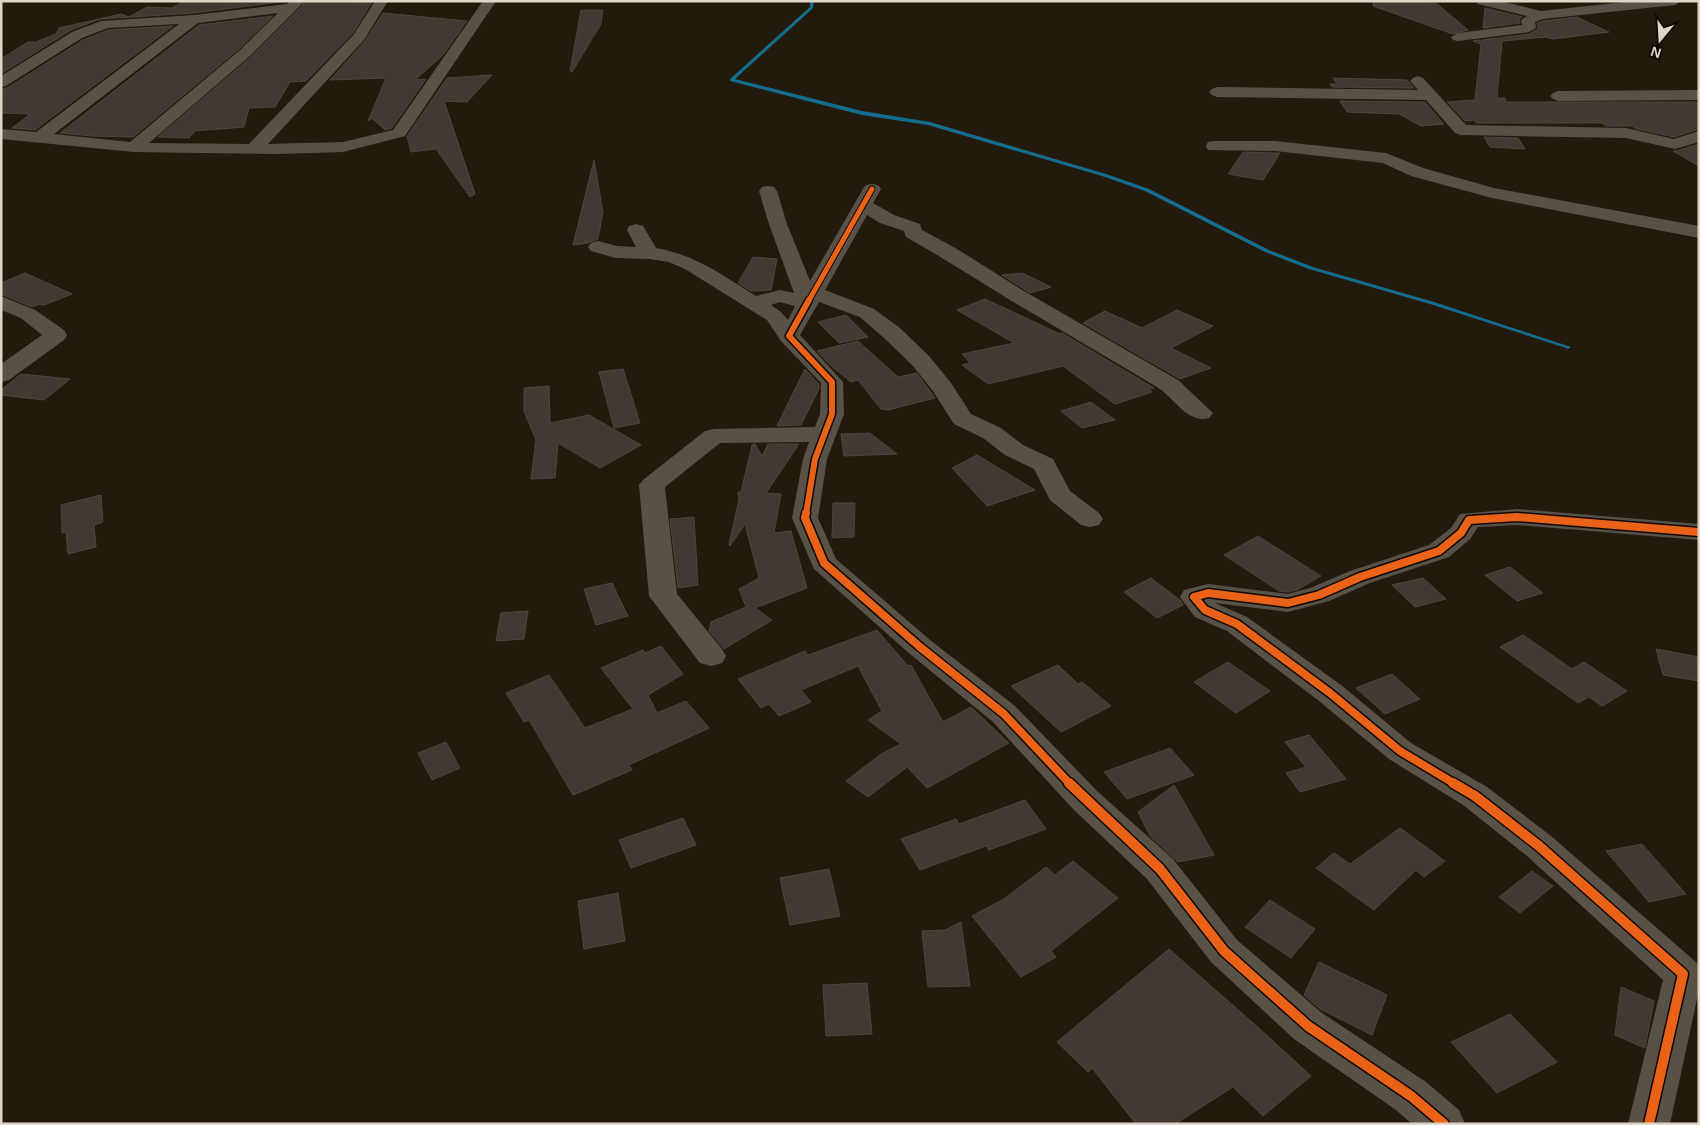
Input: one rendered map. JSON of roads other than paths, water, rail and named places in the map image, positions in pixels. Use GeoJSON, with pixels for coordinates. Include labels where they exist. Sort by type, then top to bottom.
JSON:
{"type":"FeatureCollection","features":[{"type":"Feature","properties":{"kind":"street"},"geometry":{"type":"LineString","coordinates":[[254,149],[359,37],[382,1]]}},
{"type":"Feature","properties":{"kind":"street"},"geometry":{"type":"LineString","coordinates":[[1,134],[134,147],[254,149],[343,147],[399,133],[490,1]]}},
{"type":"Feature","properties":{"kind":"street"},"geometry":{"type":"LineString","coordinates":[[1483,1],[1541,15]]}},
{"type":"Feature","properties":{"kind":"street"},"geometry":{"type":"LineString","coordinates":[[1458,37],[1529,28],[1528,20],[1541,15],[1675,1]]}},
{"type":"Feature","properties":{"kind":"street"},"geometry":{"type":"LineString","coordinates":[[134,147],[245,53],[294,5]]}},
{"type":"Feature","properties":{"kind":"street"},"geometry":{"type":"LineString","coordinates":[[1,83],[77,35],[106,24],[194,19],[294,5]]}},
{"type":"Feature","properties":{"kind":"street"},"geometry":{"type":"LineString","coordinates":[[39,138],[194,19]]}},
{"type":"Feature","properties":{"kind":"street"},"geometry":{"type":"LineString","coordinates":[[1418,81],[1461,130],[1626,133],[1675,144],[1699,136]]}},
{"type":"Feature","properties":{"kind":"street"},"geometry":{"type":"LineString","coordinates":[[1217,92],[1431,96]]}},
{"type":"Feature","properties":{"kind":"street"},"geometry":{"type":"LineString","coordinates":[[1558,96],[1699,95]]}},
{"type":"Feature","properties":{"kind":"street"},"geometry":{"type":"LineString","coordinates":[[1214,146],[1275,146],[1326,154],[1386,158],[1416,172],[1492,193],[1699,232]]}},
{"type":"Feature","properties":{"kind":"street"},"geometry":{"type":"LineString","coordinates":[[768,191],[778,224],[811,298]]}},
{"type":"Feature","properties":{"kind":"street"},"geometry":{"type":"LineString","coordinates":[[789,336],[868,198],[887,219],[913,228],[913,234],[950,253],[1017,295],[1170,385],[1201,413]]}},
{"type":"Feature","properties":{"kind":"street"},"geometry":{"type":"LineString","coordinates":[[636,230],[649,253]]}},
{"type":"Feature","properties":{"kind":"street"},"geometry":{"type":"LineString","coordinates":[[598,247],[616,252],[674,256],[774,316],[789,336],[832,382],[832,414],[815,459],[805,518],[824,564],[920,647],[1004,714],[1085,800],[1160,869],[1224,951],[1308,1026],[1411,1096],[1444,1124]]}},
{"type":"Feature","properties":{"kind":"street"},"geometry":{"type":"LineString","coordinates":[[754,303],[780,296],[811,298],[866,313],[892,333],[920,361],[943,388],[962,418],[992,433],[1014,450],[1044,464],[1059,495],[1090,519]]}},
{"type":"Feature","properties":{"kind":"street"},"geometry":{"type":"LineString","coordinates":[[1,302],[28,314],[56,335],[1,375]]}},
{"type":"Feature","properties":{"kind":"street"},"geometry":{"type":"LineString","coordinates":[[711,656],[663,596],[652,485],[714,436],[825,434]]}},
{"type":"Feature","properties":{"kind":"street"},"geometry":{"type":"LineString","coordinates":[[1649,1124],[1683,974],[1539,846],[1475,796],[1400,751],[1330,693],[1237,624],[1205,610],[1194,598],[1208,593],[1247,600],[1288,603],[1319,595],[1360,577],[1439,551],[1461,533],[1468,520],[1517,517],[1699,532]]}},
{"type":"Feature","properties":{"kind":"waterway"},"geometry":{"type":"LineString","coordinates":[[812,1],[812,7],[732,80],[862,113],[928,123],[1104,175],[1147,190],[1267,251],[1311,268],[1432,303],[1568,347]]}}]}
